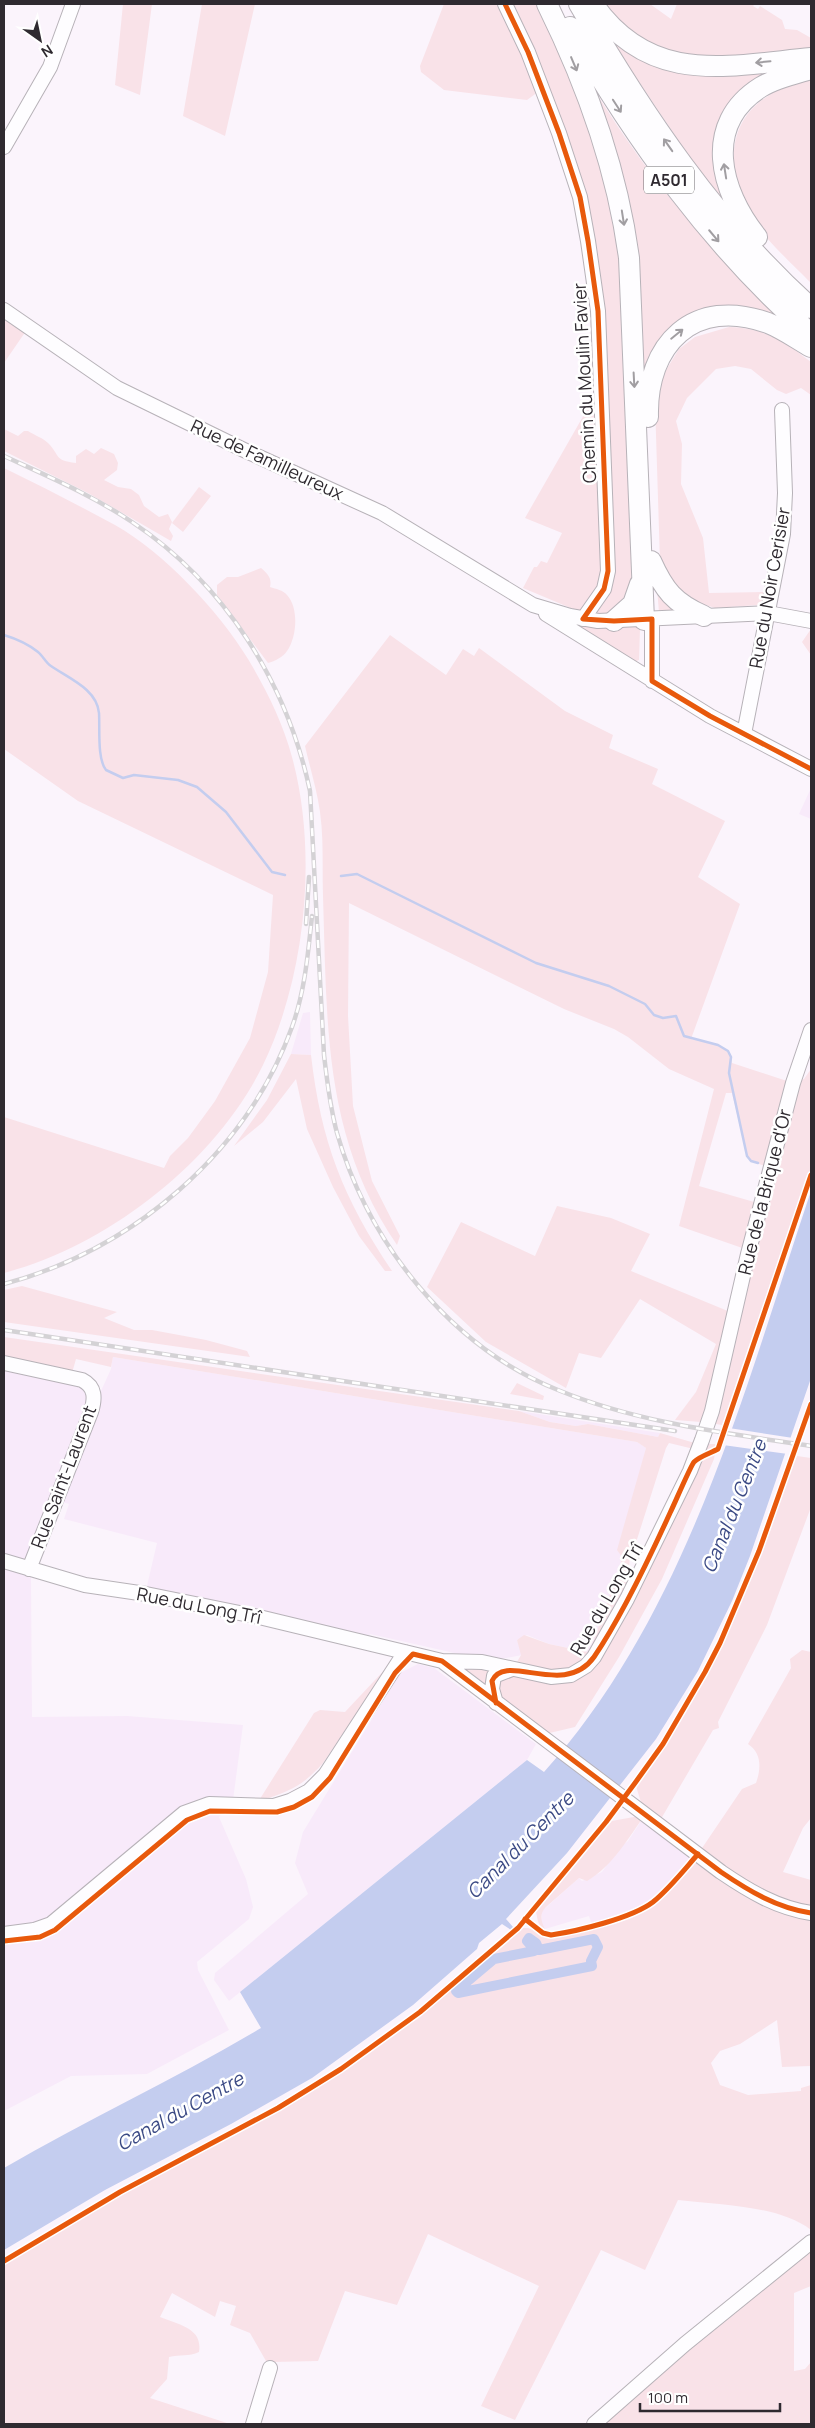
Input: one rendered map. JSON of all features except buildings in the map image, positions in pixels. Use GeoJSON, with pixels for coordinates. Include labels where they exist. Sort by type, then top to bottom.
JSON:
{"type":"FeatureCollection","features":[{"type":"Feature","properties":{"kind":"highway"},"geometry":{"type":"LineString","coordinates":[[547,4],[590,101],[610,159],[623,215],[629,258],[647,569],[633,604],[614,621]]}},
{"type":"Feature","properties":{"kind":"highway","name":"A501"},"geometry":{"type":"LineString","coordinates":[[557,4],[610,95],[669,180],[726,250],[811,334]]}},
{"type":"Feature","properties":{"kind":"highway","name":"A501"},"geometry":{"type":"LineString","coordinates":[[579,4],[625,82],[680,162],[741,236],[811,308]]}},
{"type":"Feature","properties":{"kind":"highway"},"geometry":{"type":"LineString","coordinates":[[593,4],[611,24],[641,50],[674,63],[718,67],[811,58]]}},
{"type":"Feature","properties":{"kind":"highway"},"geometry":{"type":"LineString","coordinates":[[791,288],[778,262],[751,230],[731,196],[722,154],[724,135],[734,113],[745,100],[776,80],[811,69]]}},
{"type":"Feature","properties":{"kind":"highway"},"geometry":{"type":"LineString","coordinates":[[648,619],[648,395],[656,367],[672,338],[688,326],[705,319],[721,316],[747,318],[767,323],[811,347]]}},
{"type":"Feature","properties":{"kind":"highway"},"geometry":{"type":"LineString","coordinates":[[647,569],[681,605],[704,616]]}},
{"type":"Feature","properties":{"kind":"street"},"geometry":{"type":"LineString","coordinates":[[4,147],[50,68],[73,4]]}},
{"type":"Feature","properties":{"kind":"street","name":"Chemin du Moulin Favier"},"geometry":{"type":"LineString","coordinates":[[506,4],[539,79],[577,188],[596,288],[608,570],[604,589],[583,619]]}},
{"type":"Feature","properties":{"kind":"street","name":"Rue de Familleureux"},"geometry":{"type":"LineString","coordinates":[[4,310],[117,388],[246,451],[382,514],[533,605],[652,681],[744,734],[811,769]]}},
{"type":"Feature","properties":{"kind":"street","name":"Rue du Noir Cerisier"},"geometry":{"type":"LineString","coordinates":[[744,734],[785,516],[782,410]]}},
{"type":"Feature","properties":{"kind":"street","name":"Rue de Familleureux"},"geometry":{"type":"LineString","coordinates":[[533,605],[583,619],[614,621],[768,613],[811,621]]}},
{"type":"Feature","properties":{"kind":"street"},"geometry":{"type":"LineString","coordinates":[[648,619],[652,681]]}},
{"type":"Feature","properties":{"kind":"street","name":"Rue de la Brique d'Or"},"geometry":{"type":"LineString","coordinates":[[725,1356],[753,1232],[793,1083],[811,1030]]}},
{"type":"Feature","properties":{"kind":"street","name":"Rue du Long Trî"},"geometry":{"type":"LineString","coordinates":[[4,1561],[85,1585],[146,1594],[249,1615],[442,1661],[482,1662],[551,1677],[571,1675],[586,1666],[594,1657],[627,1599],[690,1471],[712,1411],[725,1356]]}},
{"type":"Feature","properties":{"kind":"street","name":"Rue Saint-Laurent"},"geometry":{"type":"LineString","coordinates":[[4,1362],[82,1380],[89,1384],[94,1396],[91,1412],[29,1569]]}},
{"type":"Feature","properties":{"kind":"street"},"geometry":{"type":"LineString","coordinates":[[4,1934],[34,1930],[51,1924],[184,1813],[209,1804],[274,1806],[290,1801],[309,1791],[325,1775],[400,1651]]}},
{"type":"Feature","properties":{"kind":"street"},"geometry":{"type":"LineString","coordinates":[[442,1661],[645,1815],[749,1890],[781,1906],[811,1913]]}},
{"type":"Feature","properties":{"kind":"street"},"geometry":{"type":"LineString","coordinates":[[496,1703],[492,1689],[494,1676],[514,1669]]}},
{"type":"Feature","properties":{"kind":"street"},"geometry":{"type":"LineString","coordinates":[[594,2424],[685,2344],[811,2242]]}},
{"type":"Feature","properties":{"kind":"street"},"geometry":{"type":"LineString","coordinates":[[253,2424],[270,2368]]}},
{"type":"Feature","properties":{"kind":"shaded area"},"geometry":{"type":"Polygon","coordinates":[[[123,4],[152,4],[140,95],[115,85],[123,4]]]}},
{"type":"Feature","properties":{"kind":"shaded area"},"geometry":{"type":"Polygon","coordinates":[[[202,4],[255,4],[225,136],[183,116],[202,4]]]}},
{"type":"Feature","properties":{"kind":"shaded area"},"geometry":{"type":"Polygon","coordinates":[[[444,4],[536,4],[552,34],[582,105],[602,162],[621,261],[635,573],[632,592],[607,616],[570,616],[573,609],[523,588],[534,567],[537,567],[541,561],[547,563],[562,533],[525,518],[601,385],[588,241],[542,89],[527,100],[444,90],[421,72],[420,66],[444,4]]]}},
{"type":"Feature","properties":{"kind":"shaded area"},"geometry":{"type":"Polygon","coordinates":[[[587,4],[658,63],[811,63],[722,123],[743,230],[690,158],[587,4]]]}},
{"type":"Feature","properties":{"kind":"shaded area"},"geometry":{"type":"Polygon","coordinates":[[[601,4],[650,4],[671,19],[677,4],[755,4],[753,6],[758,9],[760,6],[782,20],[785,29],[797,30],[811,38],[811,51],[722,62],[645,45],[601,4]]]}},
{"type":"Feature","properties":{"kind":"shaded area"},"geometry":{"type":"Polygon","coordinates":[[[811,78],[811,283],[770,241],[749,215],[737,182],[734,152],[737,135],[743,121],[752,109],[764,98],[778,90],[811,78]]]}},
{"type":"Feature","properties":{"kind":"shaded area"},"geometry":{"type":"Polygon","coordinates":[[[592,86],[634,151],[679,209],[727,264],[781,319],[785,326],[688,320],[644,393],[633,259],[592,86]]]}},
{"type":"Feature","properties":{"kind":"shaded area"},"geometry":{"type":"Polygon","coordinates":[[[4,310],[28,328],[4,363],[4,310]]]}},
{"type":"Feature","properties":{"kind":"shaded area"},"geometry":{"type":"Polygon","coordinates":[[[729,327],[764,333],[783,342],[811,362],[811,395],[801,388],[786,394],[777,390],[751,369],[735,366],[716,369],[687,398],[676,421],[682,444],[681,484],[703,538],[709,593],[764,592],[764,599],[758,605],[715,608],[706,605],[702,608],[689,606],[660,562],[655,403],[663,375],[679,349],[695,337],[729,327]]]}},
{"type":"Feature","properties":{"kind":"shaded area"},"geometry":{"type":"Polygon","coordinates":[[[4,429],[18,436],[24,431],[28,431],[46,441],[60,459],[69,462],[76,463],[76,456],[86,449],[94,454],[101,448],[114,454],[118,463],[117,470],[104,480],[118,487],[131,489],[139,495],[144,506],[159,517],[168,514],[172,522],[169,529],[173,536],[171,541],[88,493],[4,451],[4,429]]]}},
{"type":"Feature","properties":{"kind":"shaded area"},"geometry":{"type":"Polygon","coordinates":[[[4,468],[115,525],[134,537],[189,584],[236,640],[279,719],[292,757],[300,794],[306,873],[298,953],[289,993],[278,1030],[263,1065],[243,1101],[217,1135],[188,1166],[119,1221],[81,1243],[43,1260],[4,1273],[4,1117],[164,1168],[170,1156],[188,1138],[215,1101],[250,1038],[268,972],[273,895],[78,801],[4,749],[4,468]]]}},
{"type":"Feature","properties":{"kind":"shaded area"},"geometry":{"type":"Polygon","coordinates":[[[199,487],[211,496],[183,532],[172,523],[199,487]]]}},
{"type":"Feature","properties":{"kind":"shaded area"},"geometry":{"type":"Polygon","coordinates":[[[261,568],[269,576],[270,587],[287,595],[295,615],[295,631],[287,651],[276,660],[268,663],[217,595],[217,585],[227,577],[238,577],[261,568]]]}},
{"type":"Feature","properties":{"kind":"shaded area"},"geometry":{"type":"Polygon","coordinates":[[[657,589],[681,611],[659,612],[657,589]]]}},
{"type":"Feature","properties":{"kind":"shaded area"},"geometry":{"type":"Polygon","coordinates":[[[582,624],[638,627],[640,629],[639,660],[631,663],[579,629],[582,624]]]}},
{"type":"Feature","properties":{"kind":"shaded area"},"geometry":{"type":"Polygon","coordinates":[[[811,629],[811,655],[802,642],[811,629]]]}},
{"type":"Feature","properties":{"kind":"shaded area"},"geometry":{"type":"Polygon","coordinates":[[[390,635],[446,675],[463,649],[474,656],[479,648],[565,711],[613,735],[609,748],[658,769],[652,784],[725,821],[698,877],[740,904],[691,1039],[722,1047],[727,1051],[732,1063],[793,1083],[804,1079],[811,1069],[811,1175],[749,1356],[722,1425],[716,1424],[712,1412],[701,1422],[675,1420],[696,1392],[716,1344],[640,1299],[601,1358],[579,1353],[566,1388],[486,1342],[427,1287],[461,1222],[535,1256],[557,1206],[611,1218],[650,1234],[631,1271],[735,1314],[748,1250],[679,1226],[714,1089],[669,1069],[628,1037],[614,1029],[564,1009],[349,903],[348,1016],[353,1106],[372,1181],[400,1236],[397,1245],[373,1204],[355,1162],[342,1120],[334,1077],[326,988],[321,822],[305,746],[390,635]],[[726,1093],[699,1186],[761,1204],[770,1168],[751,1161],[747,1156],[732,1093],[726,1093]]]}},
{"type":"Feature","properties":{"kind":"shaded area"},"geometry":{"type":"Polygon","coordinates":[[[811,788],[811,819],[799,814],[811,788]]]}},
{"type":"Feature","properties":{"kind":"shaded area"},"geometry":{"type":"Polygon","coordinates":[[[310,1012],[311,1055],[291,1054],[303,1013],[310,1012]]]}},
{"type":"Feature","properties":{"kind":"shaded area"},"geometry":{"type":"Polygon","coordinates":[[[291,1054],[311,1055],[321,1115],[337,1168],[347,1194],[360,1219],[392,1271],[385,1271],[359,1236],[333,1187],[307,1129],[296,1079],[263,1122],[234,1146],[267,1100],[291,1054]]]}},
{"type":"Feature","properties":{"kind":"shaded area"},"geometry":{"type":"Polygon","coordinates":[[[22,1286],[117,1312],[104,1318],[134,1330],[152,1330],[206,1340],[247,1351],[250,1357],[4,1322],[4,1290],[22,1286]]]}},
{"type":"Feature","properties":{"kind":"shaded area"},"geometry":{"type":"Polygon","coordinates":[[[4,1337],[519,1411],[550,1422],[576,1426],[588,1424],[658,1437],[660,1433],[695,1443],[698,1450],[709,1444],[716,1444],[714,1459],[662,1579],[619,1657],[575,1727],[541,1735],[460,1668],[461,1666],[499,1673],[513,1669],[521,1655],[517,1640],[524,1635],[549,1644],[587,1652],[591,1648],[620,1566],[622,1557],[617,1550],[646,1448],[637,1442],[113,1357],[111,1367],[76,1359],[72,1373],[4,1359],[4,1337]],[[669,1443],[666,1448],[633,1552],[630,1555],[627,1597],[698,1450],[669,1443]]]}},
{"type":"Feature","properties":{"kind":"shaded area"},"geometry":{"type":"Polygon","coordinates":[[[113,1357],[637,1442],[646,1448],[620,1566],[591,1648],[587,1652],[549,1644],[527,1635],[517,1640],[522,1655],[490,1661],[370,1634],[368,1637],[146,1590],[157,1543],[64,1519],[69,1504],[59,1501],[111,1369],[113,1357]]]}},
{"type":"Feature","properties":{"kind":"shaded area"},"geometry":{"type":"Polygon","coordinates":[[[4,1368],[84,1383],[88,1396],[87,1411],[28,1562],[4,1554],[4,1368]]]}},
{"type":"Feature","properties":{"kind":"shaded area"},"geometry":{"type":"Polygon","coordinates":[[[517,1383],[544,1396],[543,1400],[510,1394],[517,1383]]]}},
{"type":"Feature","properties":{"kind":"shaded area"},"geometry":{"type":"Polygon","coordinates":[[[519,1411],[660,1433],[658,1437],[588,1424],[576,1426],[550,1422],[519,1411]]]}},
{"type":"Feature","properties":{"kind":"shaded area"},"geometry":{"type":"Polygon","coordinates":[[[797,1456],[811,1458],[811,1507],[767,1625],[718,1722],[719,1728],[713,1730],[658,1824],[645,1815],[635,1783],[670,1732],[712,1662],[741,1597],[777,1502],[797,1456]]]}},
{"type":"Feature","properties":{"kind":"shaded area"},"geometry":{"type":"Polygon","coordinates":[[[4,1569],[31,1577],[32,1717],[127,1716],[243,1725],[233,1800],[219,1817],[246,1879],[253,1907],[249,1919],[197,1962],[198,1970],[229,2030],[147,2074],[71,2076],[4,2111],[4,1569]]]}},
{"type":"Feature","properties":{"kind":"shaded area"},"geometry":{"type":"Polygon","coordinates":[[[802,1650],[811,1652],[811,1818],[803,1828],[783,1872],[811,1880],[811,2066],[782,2067],[777,2020],[740,2044],[720,2051],[711,2063],[720,2085],[748,2095],[801,2091],[801,2088],[811,2085],[811,2230],[782,2215],[765,2211],[678,2200],[645,2270],[601,2250],[515,2420],[481,2406],[539,2286],[428,2234],[397,2305],[345,2291],[318,2361],[273,2362],[270,2368],[250,2333],[230,2325],[236,2306],[220,2301],[215,2317],[172,2293],[160,2317],[182,2325],[193,2332],[199,2344],[199,2352],[169,2357],[167,2379],[150,2398],[230,2424],[4,2424],[4,2261],[120,2192],[278,2108],[341,2069],[420,2012],[518,1928],[528,1928],[536,1931],[537,1929],[547,1934],[559,1933],[601,1923],[650,1904],[698,1854],[742,1789],[756,1783],[759,1772],[758,1757],[753,1748],[748,1744],[791,1668],[790,1659],[802,1650]]]}},
{"type":"Feature","properties":{"kind":"shaded area"},"geometry":{"type":"Polygon","coordinates":[[[390,1664],[323,1763],[308,1778],[294,1788],[258,1802],[314,1713],[320,1710],[345,1712],[390,1664]]]}},
{"type":"Feature","properties":{"kind":"shaded area"},"geometry":{"type":"Polygon","coordinates":[[[418,1664],[434,1668],[536,1744],[527,1760],[229,2001],[214,1980],[215,1973],[308,1894],[295,1863],[303,1832],[400,1673],[418,1664]]]}},
{"type":"Feature","properties":{"kind":"shaded area"},"geometry":{"type":"Polygon","coordinates":[[[645,1815],[698,1854],[661,1895],[644,1907],[592,1925],[589,1916],[545,1929],[541,1922],[542,1911],[579,1878],[582,1881],[602,1872],[619,1848],[628,1841],[645,1815]]]}},
{"type":"Feature","properties":{"kind":"shaded area"},"geometry":{"type":"Polygon","coordinates":[[[645,1815],[605,1868],[587,1881],[579,1878],[546,1907],[542,1912],[541,1918],[545,1929],[542,1927],[535,1908],[606,1822],[645,1815]]]}},
{"type":"Feature","properties":{"kind":"shaded area"},"geometry":{"type":"Polygon","coordinates":[[[811,2242],[811,2286],[794,2293],[794,2371],[805,2369],[811,2362],[811,2424],[594,2424],[811,2242]]]}},
{"type":"Feature","properties":{"kind":"water","name":"Canal du Centre"},"geometry":{"type":"Polygon","coordinates":[[[811,1191],[811,1378],[750,1556],[732,1601],[698,1671],[656,1739],[567,1853],[506,1919],[513,1927],[511,1930],[502,1924],[479,1943],[477,1949],[413,2005],[312,2078],[231,2124],[105,2190],[4,2250],[4,2168],[261,2028],[240,1992],[527,1760],[544,1772],[594,1709],[637,1642],[674,1570],[706,1496],[735,1420],[811,1191]]]}},
{"type":"Feature","properties":{"kind":"pier"},"geometry":{"type":"Polygon","coordinates":[[[729,1428],[793,1438],[788,1454],[723,1445],[729,1428]]]}},
{"type":"Feature","properties":{"kind":"waterway"},"geometry":{"type":"LineString","coordinates":[[4,635],[34,649],[49,665],[81,685],[93,697],[99,713],[100,751],[106,770],[123,778],[134,775],[178,780],[197,787],[226,812],[272,872],[285,875]]}},
{"type":"Feature","properties":{"kind":"waterway"},"geometry":{"type":"LineString","coordinates":[[341,876],[357,874],[536,963],[609,986],[645,1004],[654,1015],[663,1018],[676,1016],[684,1036],[718,1045],[728,1051],[731,1057],[729,1073],[747,1156],[751,1161],[758,1163]]}},
{"type":"Feature","properties":{"kind":"waterway"},"geometry":{"type":"LineString","coordinates":[[529,1938],[536,1943],[539,1950],[594,1939],[598,1947],[591,1961],[592,1966],[458,1993],[456,1991],[494,1959],[534,1951],[527,1941],[529,1938]]}},
{"type":"Feature","properties":{"kind":"railway"},"geometry":{"type":"LineString","coordinates":[[4,456],[69,486],[117,512],[165,547],[196,575],[223,606],[247,639],[268,675],[286,712],[300,751],[310,791],[324,1055],[337,1133],[351,1174],[369,1213],[392,1251],[419,1286],[449,1319],[482,1347],[519,1371],[558,1390],[619,1411],[651,1419],[683,1426],[811,1446]]}},
{"type":"Feature","properties":{"kind":"railway"},"geometry":{"type":"LineString","coordinates":[[306,924],[309,877]]}},
{"type":"Feature","properties":{"kind":"railway"},"geometry":{"type":"LineString","coordinates":[[4,1284],[51,1268],[97,1247],[140,1221],[179,1190],[215,1155],[246,1116],[272,1073],[292,1027],[303,986],[312,916]]}},
{"type":"Feature","properties":{"kind":"railway"},"geometry":{"type":"LineString","coordinates":[[4,1330],[675,1431]]}},
{"type":"Feature","properties":{"kind":"cycle path"},"geometry":{"type":"LineString","coordinates":[[505,4],[528,52],[559,133],[580,197],[598,311],[608,571],[604,589],[583,619],[614,621],[652,619],[652,681],[710,716],[811,769]]}},
{"type":"Feature","properties":{"kind":"cycle path"},"geometry":{"type":"LineString","coordinates":[[496,1703],[492,1681],[499,1673],[509,1670],[552,1675],[567,1674],[582,1669],[594,1657],[625,1606],[692,1465],[699,1458],[718,1449],[811,1175]]}},
{"type":"Feature","properties":{"kind":"cycle path"},"geometry":{"type":"LineString","coordinates":[[4,2261],[120,2192],[278,2108],[341,2069],[420,2012],[518,1928],[606,1822],[635,1783],[663,1744],[705,1672],[720,1643],[759,1551],[811,1404]]}},
{"type":"Feature","properties":{"kind":"cycle path"},"geometry":{"type":"LineString","coordinates":[[4,1941],[40,1937],[55,1930],[187,1820],[210,1811],[277,1812],[294,1807],[312,1797],[330,1778],[395,1673],[413,1654],[442,1661],[721,1872],[775,1903],[811,1913]]}},
{"type":"Feature","properties":{"kind":"cycle path"},"geometry":{"type":"LineString","coordinates":[[525,1919],[543,1933],[551,1935],[590,1927],[619,1918],[644,1908],[653,1902],[671,1885],[698,1854]]}}]}
